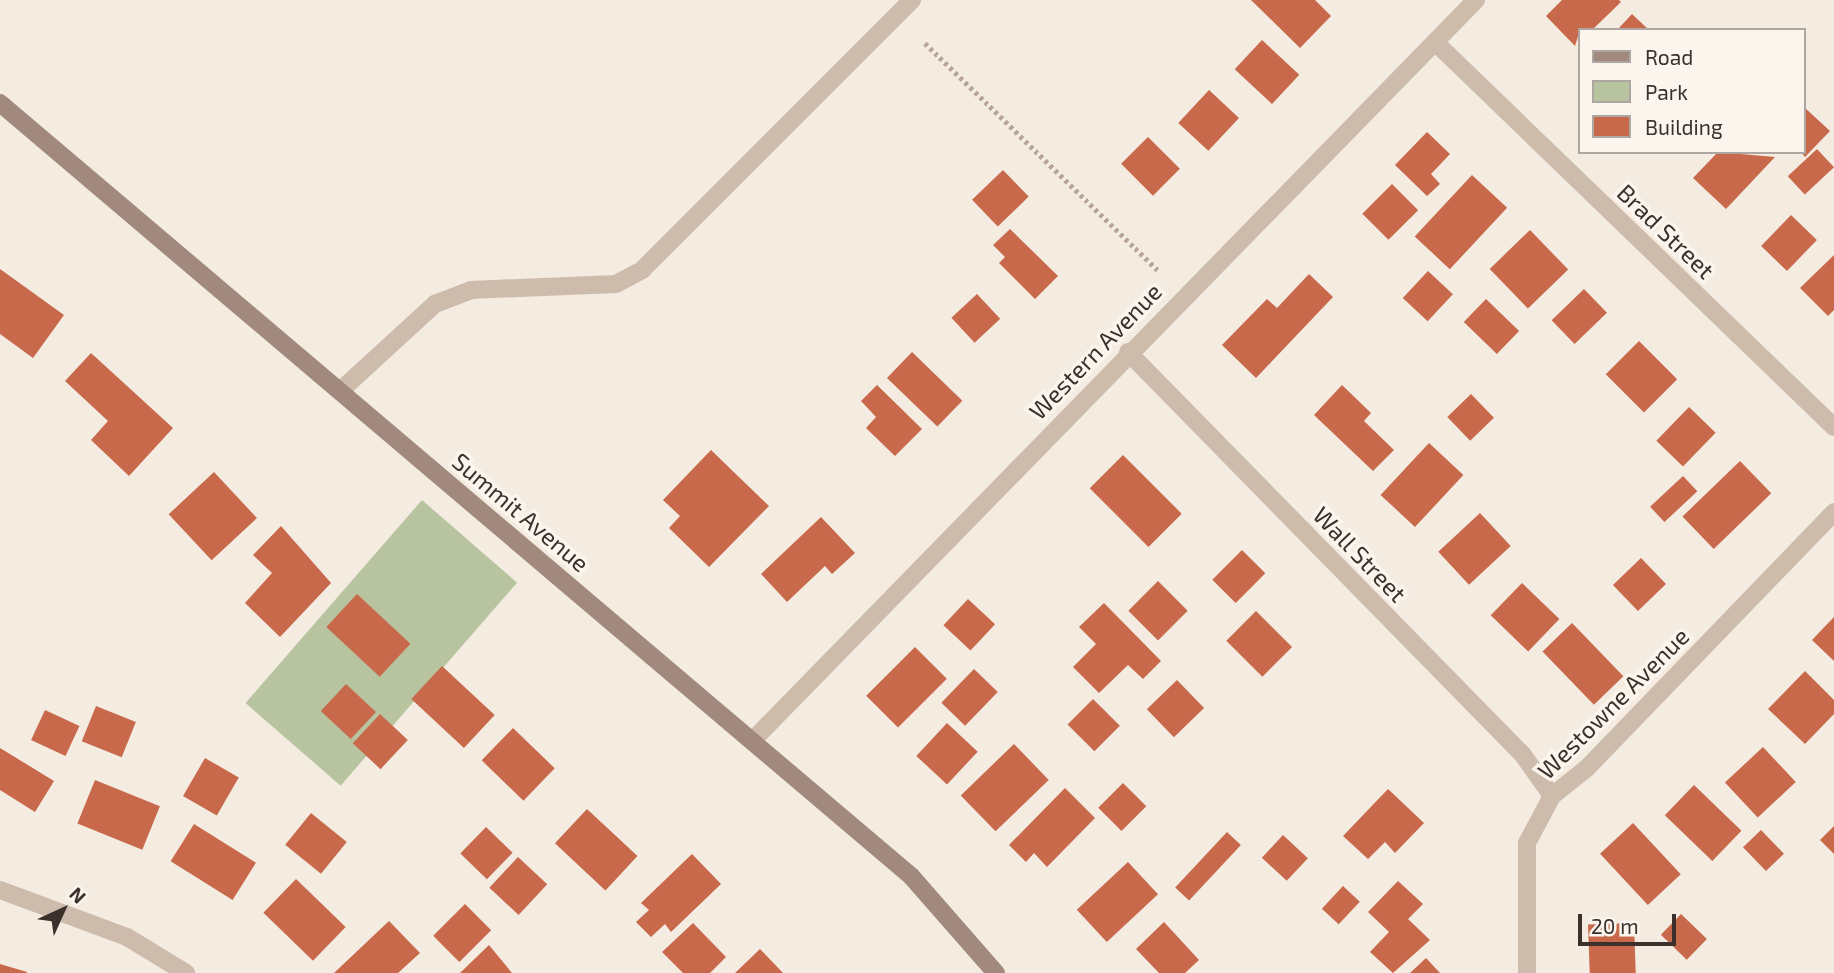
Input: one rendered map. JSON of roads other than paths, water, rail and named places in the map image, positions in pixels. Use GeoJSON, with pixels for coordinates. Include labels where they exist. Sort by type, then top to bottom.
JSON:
{"type":"FeatureCollection","features":[{"type":"Feature","properties":{"kind":"main road","name":"Summit Avenue"},"geometry":{"type":"LineString","coordinates":[[0,103],[754,740],[911,876],[996,973]]}},
{"type":"Feature","properties":{"kind":"street"},"geometry":{"type":"LineString","coordinates":[[340,391],[435,304],[471,290],[616,284],[642,270],[912,0]]}},
{"type":"Feature","properties":{"kind":"street","name":"Western Avenue"},"geometry":{"type":"LineString","coordinates":[[754,740],[1128,352],[1476,0]]}},
{"type":"Feature","properties":{"kind":"street","name":"Brad Street"},"geometry":{"type":"LineString","coordinates":[[1434,42],[1834,427]]}},
{"type":"Feature","properties":{"kind":"street","name":"Wall Street"},"geometry":{"type":"LineString","coordinates":[[1128,352],[1523,755],[1552,796]]}},
{"type":"Feature","properties":{"kind":"street","name":"Westowne Avenue"},"geometry":{"type":"LineString","coordinates":[[1527,973],[1527,844],[1552,796],[1587,768],[1834,512]]}},
{"type":"Feature","properties":{"kind":"street"},"geometry":{"type":"LineString","coordinates":[[0,890],[127,937],[186,973]]}}]}
